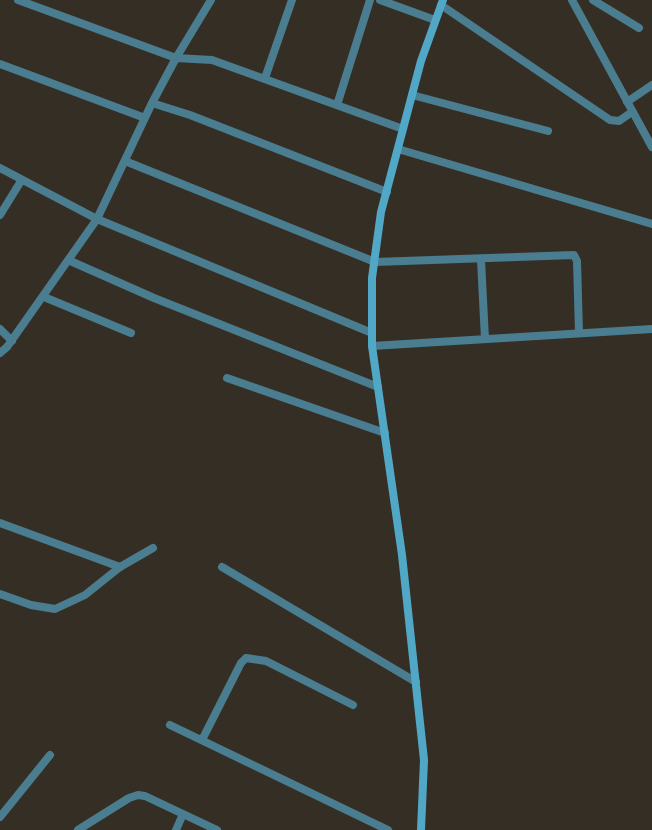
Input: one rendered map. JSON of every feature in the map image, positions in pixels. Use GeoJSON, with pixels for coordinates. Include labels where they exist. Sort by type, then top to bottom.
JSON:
{"type":"FeatureCollection","features":[{"type":"Feature","properties":{"kind":"street"},"geometry":{"type":"LineString","coordinates":[[18,0],[176,58],[212,60],[403,129]]}},
{"type":"Feature","properties":{"kind":"street"},"geometry":{"type":"LineString","coordinates":[[0,353],[8,348],[97,219],[152,103],[176,58],[211,0]]}},
{"type":"Feature","properties":{"kind":"street"},"geometry":{"type":"LineString","coordinates":[[265,78],[292,0]]}},
{"type":"Feature","properties":{"kind":"street"},"geometry":{"type":"LineString","coordinates":[[337,105],[370,0]]}},
{"type":"Feature","properties":{"kind":"street"},"geometry":{"type":"LineString","coordinates":[[380,0],[436,20]]}},
{"type":"Feature","properties":{"kind":"street"},"geometry":{"type":"LineString","coordinates":[[572,0],[652,147]]}},
{"type":"Feature","properties":{"kind":"street"},"geometry":{"type":"LineString","coordinates":[[594,0],[639,28]]}},
{"type":"Feature","properties":{"kind":"street"},"geometry":{"type":"LineString","coordinates":[[421,830],[424,760],[402,555],[372,346],[372,278],[381,212],[420,61],[442,3],[610,120],[619,121],[632,112]]}},
{"type":"Feature","properties":{"kind":"street"},"geometry":{"type":"LineString","coordinates":[[0,64],[145,118]]}},
{"type":"Feature","properties":{"kind":"street"},"geometry":{"type":"LineString","coordinates":[[627,102],[652,85]]}},
{"type":"Feature","properties":{"kind":"street"},"geometry":{"type":"LineString","coordinates":[[412,95],[548,131]]}},
{"type":"Feature","properties":{"kind":"street"},"geometry":{"type":"LineString","coordinates":[[152,103],[190,115],[387,192]]}},
{"type":"Feature","properties":{"kind":"street"},"geometry":{"type":"LineString","coordinates":[[398,149],[652,224]]}},
{"type":"Feature","properties":{"kind":"street"},"geometry":{"type":"LineString","coordinates":[[125,161],[375,262],[482,260],[570,254],[574,255],[578,262],[579,333]]}},
{"type":"Feature","properties":{"kind":"street"},"geometry":{"type":"LineString","coordinates":[[0,168],[21,181],[97,219],[372,333]]}},
{"type":"Feature","properties":{"kind":"street"},"geometry":{"type":"LineString","coordinates":[[0,215],[21,181]]}},
{"type":"Feature","properties":{"kind":"street"},"geometry":{"type":"LineString","coordinates":[[68,260],[160,301],[378,387]]}},
{"type":"Feature","properties":{"kind":"street"},"geometry":{"type":"LineString","coordinates":[[482,260],[486,339]]}},
{"type":"Feature","properties":{"kind":"street"},"geometry":{"type":"LineString","coordinates":[[44,297],[131,333]]}},
{"type":"Feature","properties":{"kind":"street"},"geometry":{"type":"LineString","coordinates":[[0,329],[12,341]]}},
{"type":"Feature","properties":{"kind":"street"},"geometry":{"type":"LineString","coordinates":[[372,346],[652,329]]}},
{"type":"Feature","properties":{"kind":"street"},"geometry":{"type":"LineString","coordinates":[[227,378],[385,433]]}},
{"type":"Feature","properties":{"kind":"street"},"geometry":{"type":"LineString","coordinates":[[0,523],[120,567]]}},
{"type":"Feature","properties":{"kind":"street"},"geometry":{"type":"LineString","coordinates":[[0,594],[31,605],[55,609],[85,595],[120,567],[153,548]]}},
{"type":"Feature","properties":{"kind":"street"},"geometry":{"type":"LineString","coordinates":[[222,567],[416,682]]}},
{"type":"Feature","properties":{"kind":"street"},"geometry":{"type":"LineString","coordinates":[[202,740],[240,663],[246,658],[266,661],[353,705]]}},
{"type":"Feature","properties":{"kind":"street"},"geometry":{"type":"LineString","coordinates":[[170,725],[388,830]]}},
{"type":"Feature","properties":{"kind":"street"},"geometry":{"type":"LineString","coordinates":[[0,817],[50,755]]}},
{"type":"Feature","properties":{"kind":"street"},"geometry":{"type":"LineString","coordinates":[[78,830],[129,798],[138,795],[217,830]]}},
{"type":"Feature","properties":{"kind":"street"},"geometry":{"type":"LineString","coordinates":[[176,830],[183,814]]}}]}
